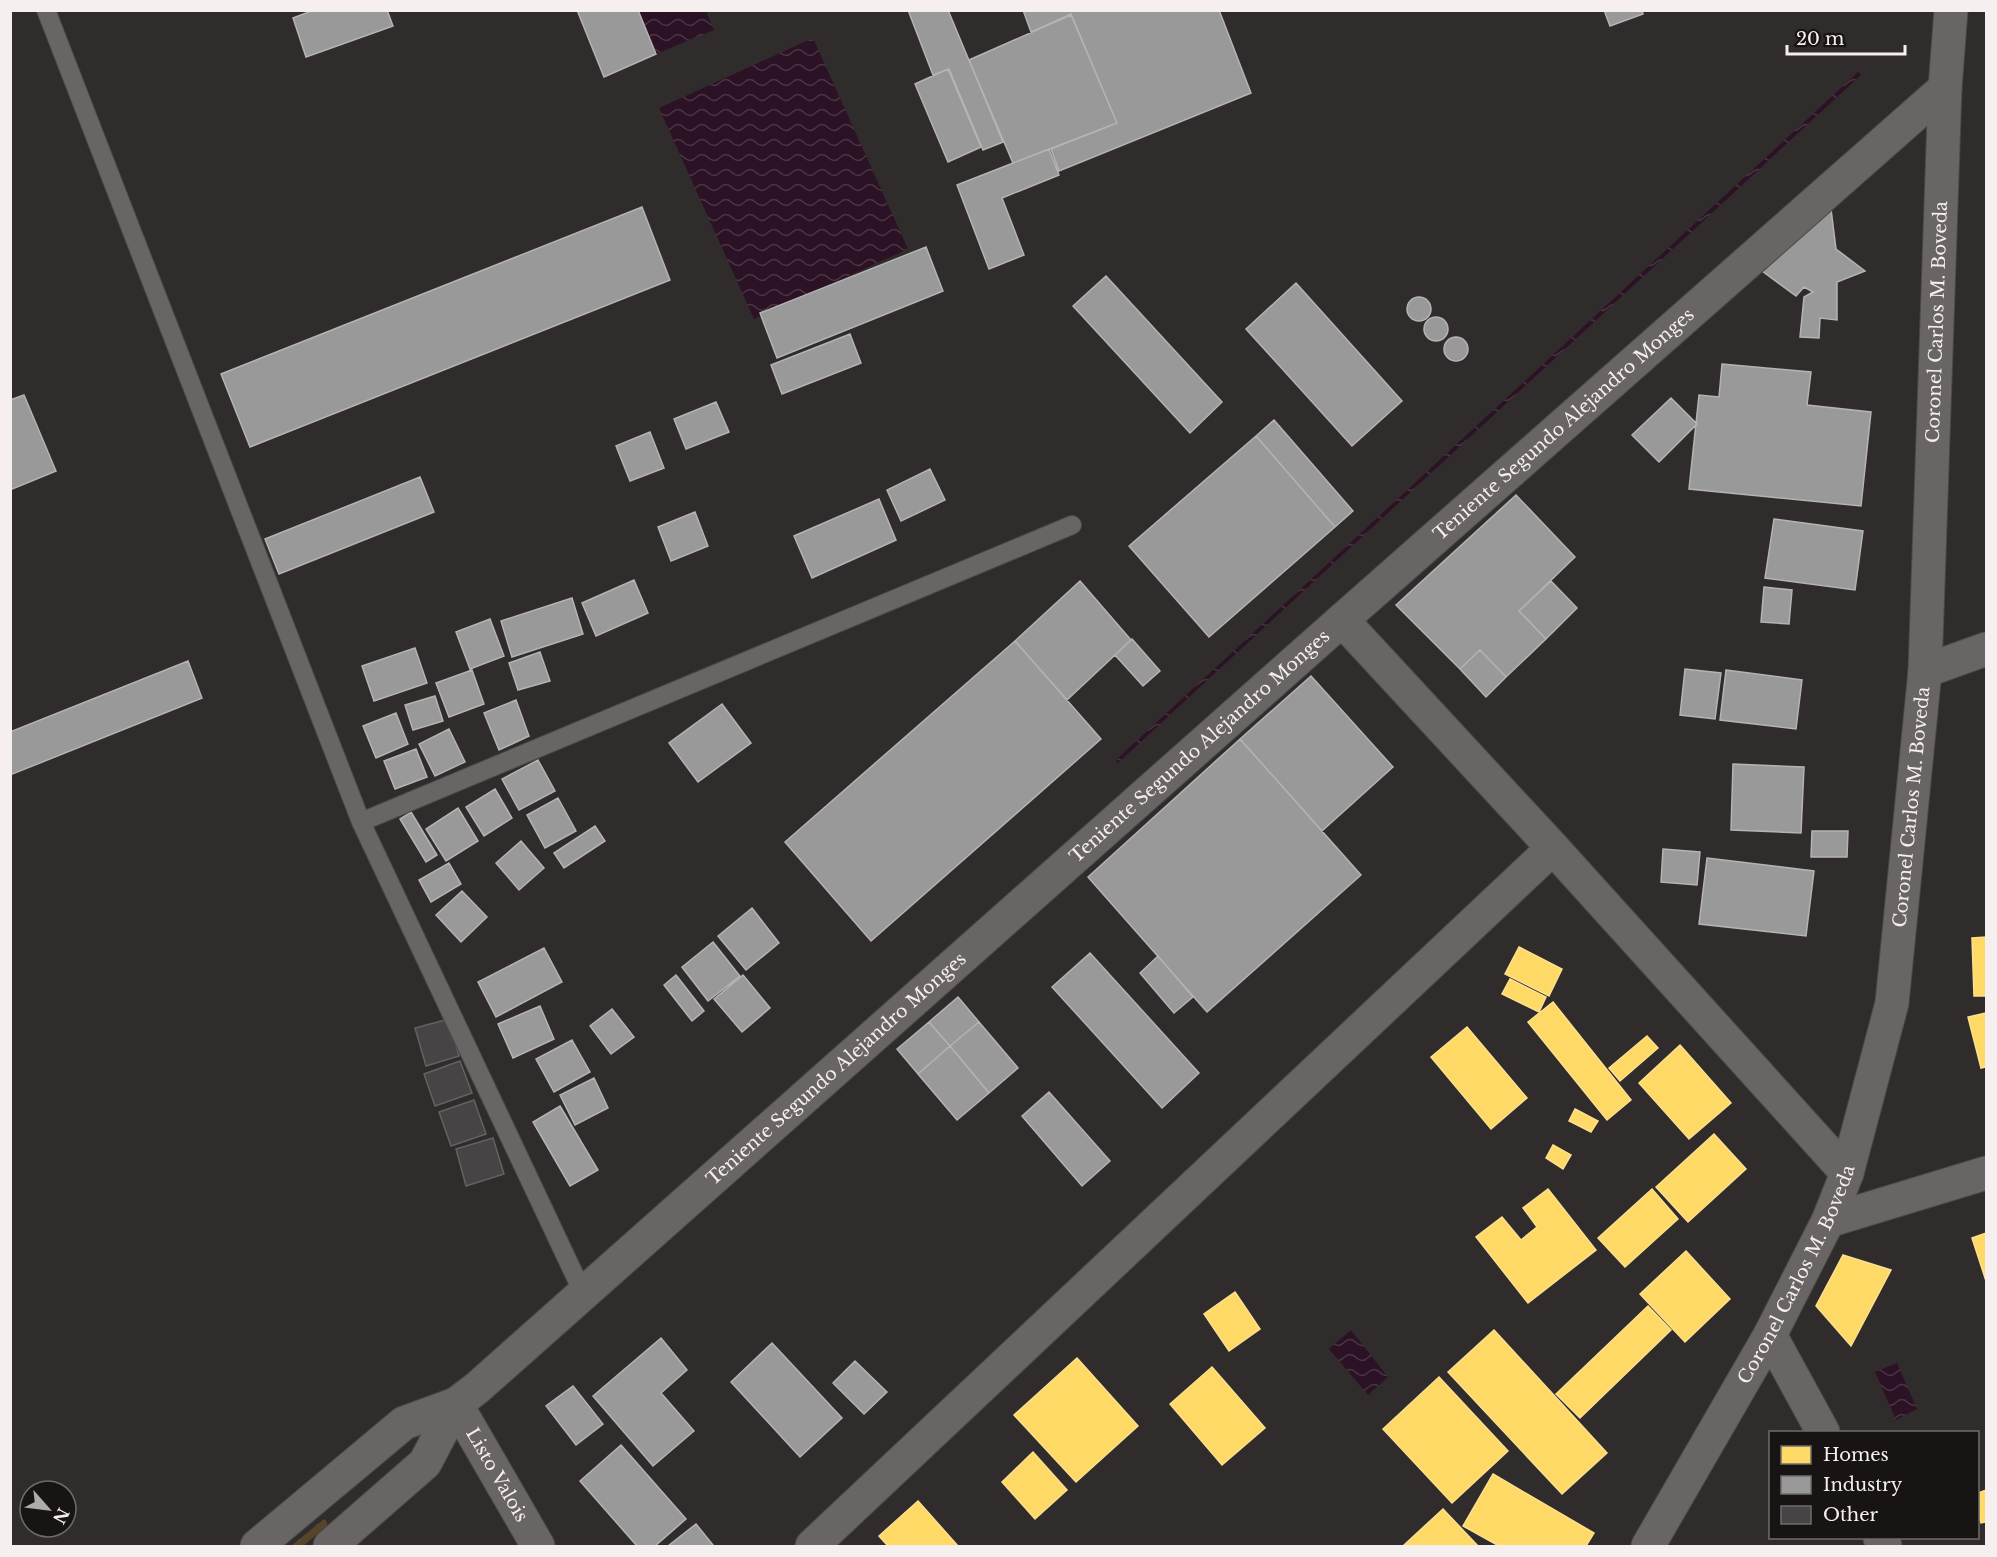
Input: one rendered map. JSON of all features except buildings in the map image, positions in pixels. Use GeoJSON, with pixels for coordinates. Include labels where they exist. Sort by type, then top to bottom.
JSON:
{"type":"FeatureCollection","features":[{"type":"Feature","properties":{"kind":"street","name":"Coronel Carlos M. Boveda"},"geometry":{"type":"LineString","coordinates":[[1648,1546],[1770,1335],[1828,1221],[1847,1173],[1892,1004],[1925,671],[1945,88],[1951,10]]}},
{"type":"Feature","properties":{"kind":"street","name":"Teniente Segundo Alejandro Monges"},"geometry":{"type":"LineString","coordinates":[[257,1546],[404,1424],[456,1404],[477,1388],[1945,88]]}},
{"type":"Feature","properties":{"kind":"street"},"geometry":{"type":"LineString","coordinates":[[1342,620],[1553,848],[1847,1173]]}},
{"type":"Feature","properties":{"kind":"street"},"geometry":{"type":"LineString","coordinates":[[1925,671],[1986,649]]}},
{"type":"Feature","properties":{"kind":"street"},"geometry":{"type":"LineString","coordinates":[[812,1546],[1553,848]]}},
{"type":"Feature","properties":{"kind":"street"},"geometry":{"type":"LineString","coordinates":[[1828,1221],[1986,1173]]}},
{"type":"Feature","properties":{"kind":"street"},"geometry":{"type":"LineString","coordinates":[[1770,1335],[1822,1431]]}},
{"type":"Feature","properties":{"kind":"street","name":"Teniente Segundo Alejandro Monges"},"geometry":{"type":"LineString","coordinates":[[330,1546],[425,1463],[456,1404]]}},
{"type":"Feature","properties":{"kind":"street","name":"Listo Valois"},"geometry":{"type":"LineString","coordinates":[[456,1404],[538,1546]]}},
{"type":"Feature","properties":{"kind":"lane"},"geometry":{"type":"LineString","coordinates":[[46,10],[361,822],[584,1295]]}},
{"type":"Feature","properties":{"kind":"lane"},"geometry":{"type":"LineString","coordinates":[[361,822],[1072,525]]}},
{"type":"Feature","properties":{"kind":"green space"},"geometry":{"type":"Polygon","coordinates":[[[324,1519],[327,1526],[303,1546],[291,1546],[324,1519]]]}},
{"type":"Feature","properties":{"kind":"water"},"geometry":{"type":"Polygon","coordinates":[[[638,11],[706,11],[714,30],[656,54],[638,11]]]}},
{"type":"Feature","properties":{"kind":"water"},"geometry":{"type":"Polygon","coordinates":[[[813,38],[908,249],[754,319],[659,108],[813,38]]]}},
{"type":"Feature","properties":{"kind":"water"},"geometry":{"type":"Polygon","coordinates":[[[1858,72],[1861,75],[1118,763],[1116,760],[1858,72]]]}},
{"type":"Feature","properties":{"kind":"water"},"geometry":{"type":"Polygon","coordinates":[[[1351,1330],[1388,1377],[1368,1395],[1329,1349],[1351,1330]]]}},
{"type":"Feature","properties":{"kind":"water"},"geometry":{"type":"Polygon","coordinates":[[[1897,1363],[1917,1409],[1896,1420],[1875,1372],[1897,1363]]]}}]}
